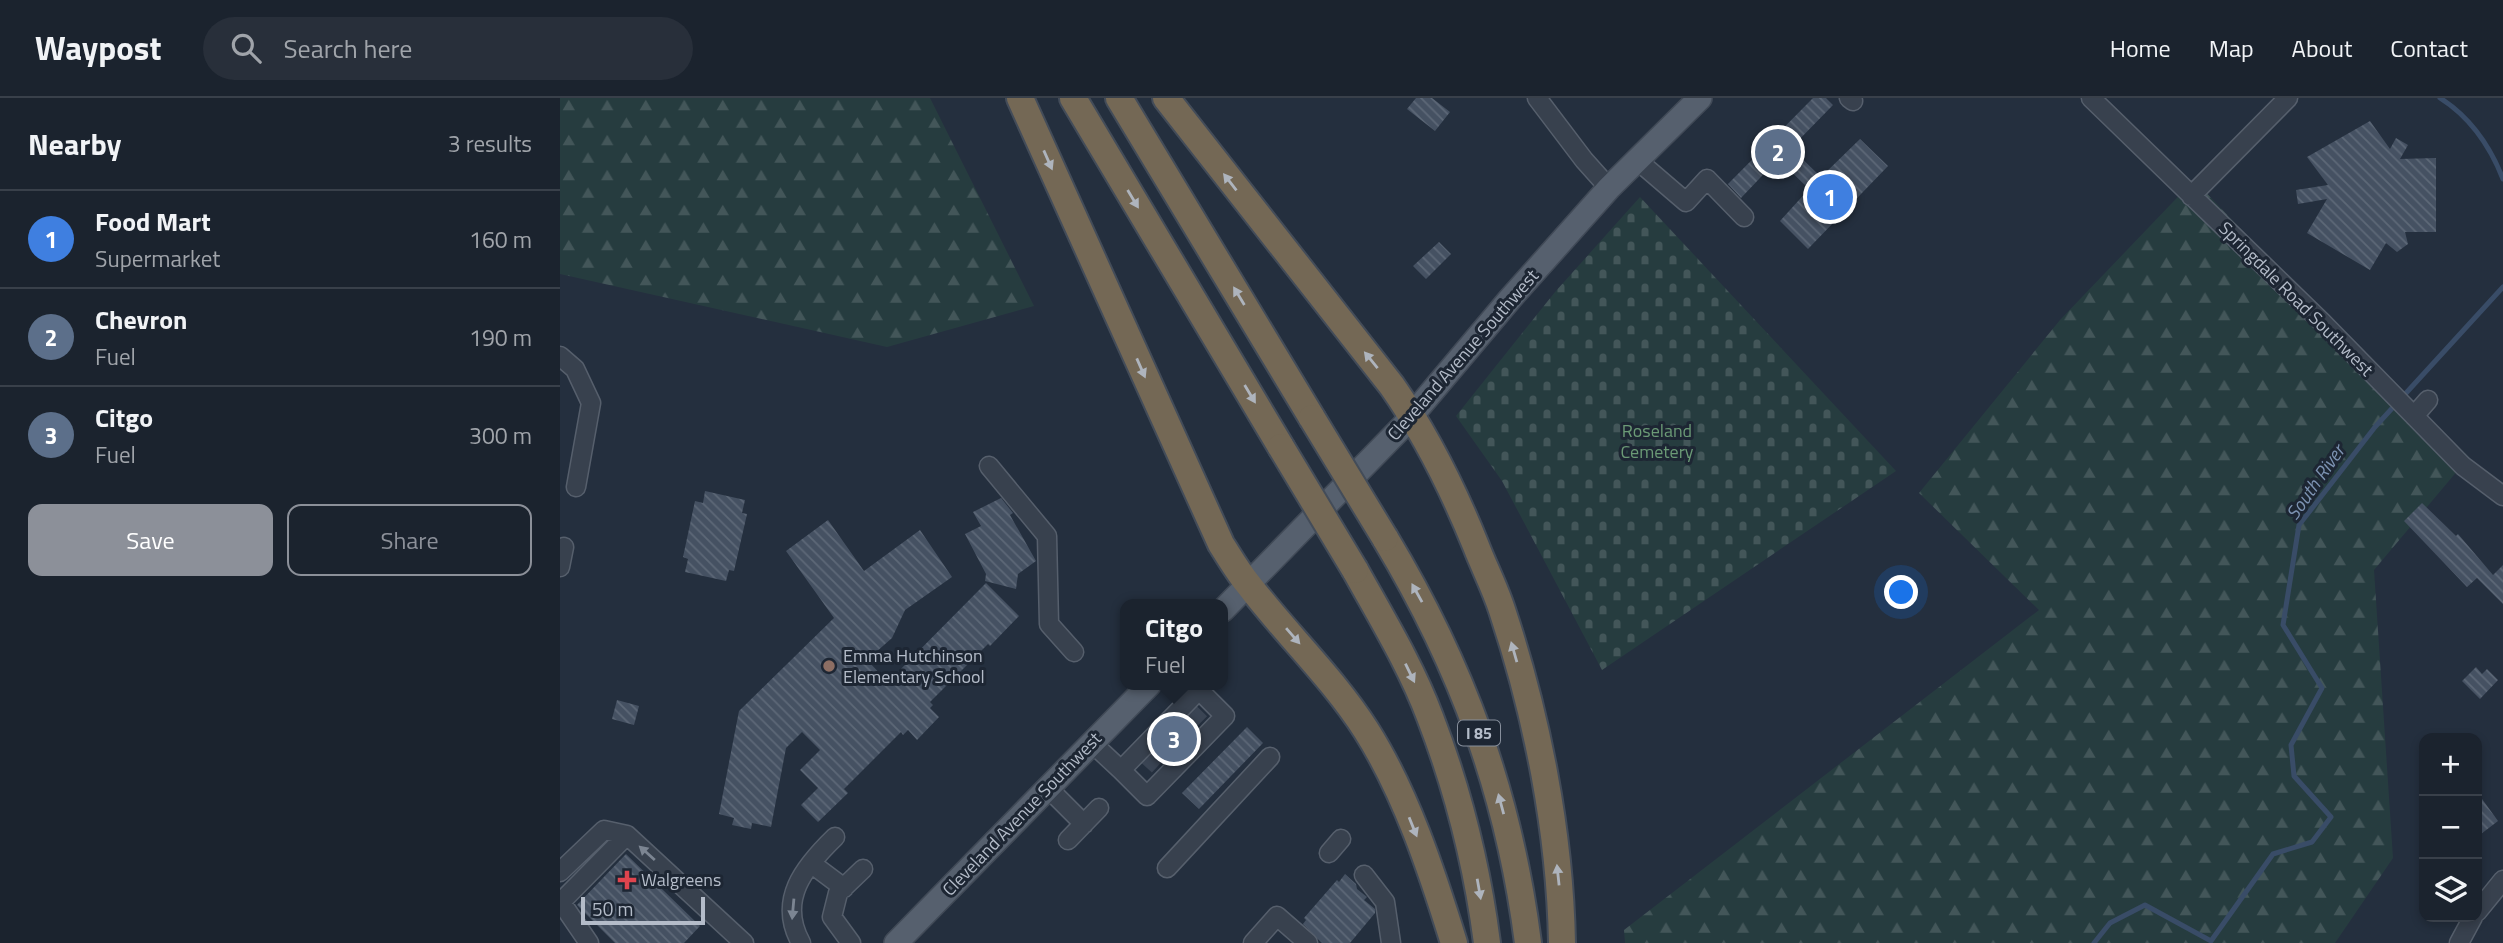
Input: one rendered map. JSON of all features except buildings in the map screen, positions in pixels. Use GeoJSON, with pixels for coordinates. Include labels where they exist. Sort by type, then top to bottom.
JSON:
{"type":"FeatureCollection","features":[{"type":"Feature","properties":{"kind":"highway"},"geometry":{"type":"LineString","coordinates":[[1020,98],[1221,544],[1248,584],[1340,693],[1366,730],[1401,798],[1433,877],[1454,943]]}},
{"type":"Feature","properties":{"kind":"highway","name":"I 85"},"geometry":{"type":"LineString","coordinates":[[1073,98],[1355,570],[1393,639],[1430,715],[1461,809],[1474,857],[1487,943]]}},
{"type":"Feature","properties":{"kind":"highway","name":"I 85"},"geometry":{"type":"LineString","coordinates":[[1119,98],[1420,596],[1468,702],[1486,752],[1507,825],[1528,943]]}},
{"type":"Feature","properties":{"kind":"highway"},"geometry":{"type":"LineString","coordinates":[[1166,98],[1412,415],[1455,496],[1502,609],[1532,718],[1545,777],[1554,840],[1562,910],[1562,943]]}},
{"type":"Feature","properties":{"kind":"main road","name":"Cleveland Avenue Southwest"},"geometry":{"type":"LineString","coordinates":[[1228,605],[1412,415],[1609,188],[1700,98]]}},
{"type":"Feature","properties":{"kind":"main road","name":"Cleveland Avenue Southwest"},"geometry":{"type":"LineString","coordinates":[[898,942],[1144,690]]}},
{"type":"Feature","properties":{"kind":"street","name":"Springdale Road Southwest"},"geometry":{"type":"LineString","coordinates":[[2091,98],[2347,348],[2463,466],[2503,496]]}},
{"type":"Feature","properties":{"kind":"street"},"geometry":{"type":"LineString","coordinates":[[2191,196],[2288,98]]}},
{"type":"Feature","properties":{"kind":"street"},"geometry":{"type":"LineString","coordinates":[[1539,99],[1584,160],[1609,188]]}},
{"type":"Feature","properties":{"kind":"street"},"geometry":{"type":"LineString","coordinates":[[1637,160],[1686,202],[1707,179],[1744,217]]}},
{"type":"Feature","properties":{"kind":"street"},"geometry":{"type":"LineString","coordinates":[[2347,348],[2360,334]]}},
{"type":"Feature","properties":{"kind":"street"},"geometry":{"type":"LineString","coordinates":[[560,356],[575,369],[591,404],[576,487]]}},
{"type":"Feature","properties":{"kind":"street"},"geometry":{"type":"LineString","coordinates":[[2414,416],[2428,400]]}},
{"type":"Feature","properties":{"kind":"street"},"geometry":{"type":"LineString","coordinates":[[989,466],[1046,536],[1049,624],[1074,652]]}},
{"type":"Feature","properties":{"kind":"street"},"geometry":{"type":"LineString","coordinates":[[560,567],[564,547]]}},
{"type":"Feature","properties":{"kind":"street"},"geometry":{"type":"LineString","coordinates":[[1092,743],[1147,796],[1153,761],[1174,740],[1185,708],[1195,690]]}},
{"type":"Feature","properties":{"kind":"street"},"geometry":{"type":"LineString","coordinates":[[1121,770],[1153,761],[1174,740],[1225,716],[1198,690]]}},
{"type":"Feature","properties":{"kind":"street"},"geometry":{"type":"LineString","coordinates":[[1167,868],[1269,757]]}},
{"type":"Feature","properties":{"kind":"street"},"geometry":{"type":"LineString","coordinates":[[1048,788],[1084,824]]}},
{"type":"Feature","properties":{"kind":"street"},"geometry":{"type":"LineString","coordinates":[[1068,840],[1099,808]]}},
{"type":"Feature","properties":{"kind":"street"},"geometry":{"type":"LineString","coordinates":[[560,872],[604,830],[627,835],[739,938]]}},
{"type":"Feature","properties":{"kind":"street"},"geometry":{"type":"LineString","coordinates":[[589,943],[561,902],[627,835]]}},
{"type":"Feature","properties":{"kind":"street"},"geometry":{"type":"LineString","coordinates":[[801,943],[790,914],[797,884],[835,837]]}},
{"type":"Feature","properties":{"kind":"street"},"geometry":{"type":"LineString","coordinates":[[812,864],[844,888]]}},
{"type":"Feature","properties":{"kind":"street"},"geometry":{"type":"LineString","coordinates":[[851,943],[832,917],[838,893],[863,869]]}},
{"type":"Feature","properties":{"kind":"street"},"geometry":{"type":"LineString","coordinates":[[1364,875],[1385,902],[1391,943]]}},
{"type":"Feature","properties":{"kind":"street"},"geometry":{"type":"LineString","coordinates":[[2482,906],[2503,880]]}},
{"type":"Feature","properties":{"kind":"street"},"geometry":{"type":"LineString","coordinates":[[1253,943],[1280,912],[1308,943]]}},
{"type":"Feature","properties":{"kind":"street"},"geometry":{"type":"LineString","coordinates":[[2459,943],[2469,922]]}},
{"type":"Feature","properties":{"kind":"green space"},"geometry":{"type":"Polygon","coordinates":[[[560,98],[930,98],[1034,306],[887,347],[560,274],[560,98]]]}},
{"type":"Feature","properties":{"kind":"green space"},"geometry":{"type":"Polygon","coordinates":[[[2194,180],[2329,322],[2469,457],[2374,570],[2393,858],[2335,943],[1625,943],[1624,930],[2039,610],[1919,493],[2060,320],[2194,180]]]}},
{"type":"Feature","properties":{"kind":"green space","name":"Roseland Cemetery"},"geometry":{"type":"Polygon","coordinates":[[[1640,197],[1896,471],[1602,670],[1502,481],[1456,416],[1555,292],[1640,197]]]}},
{"type":"Feature","properties":{"kind":"waterway","name":"South River"},"geometry":{"type":"LineString","coordinates":[[2440,98],[2461,114],[2478,133],[2503,179]]}},
{"type":"Feature","properties":{"kind":"waterway","name":"South River"},"geometry":{"type":"LineString","coordinates":[[2094,943],[2110,923],[2145,905],[2211,941],[2273,854],[2312,842],[2331,817],[2294,776],[2291,745],[2322,688],[2283,625],[2299,525],[2375,427],[2503,287]]}},
{"type":"Feature","properties":{"kind":"tunnel"},"geometry":{"type":"LineString","coordinates":[[1188,710],[1201,723]]}},
{"type":"Feature","properties":{"kind":"tunnel"},"geometry":{"type":"LineString","coordinates":[[1173,725],[1186,738]]}},
{"type":"Feature","properties":{"kind":"tunnel"},"geometry":{"type":"LineString","coordinates":[[1160,739],[1173,751]]}},
{"type":"Feature","properties":{"kind":"tunnel"},"geometry":{"type":"LineString","coordinates":[[1145,754],[1158,766]]}},
{"type":"Feature","properties":{"kind":"place","name":"Chevron"},"geometry":{"type":"Point","coordinates":[1778,152]}},
{"type":"Feature","properties":{"kind":"place","name":"Food Mart"},"geometry":{"type":"Point","coordinates":[1830,197]}},
{"type":"Feature","properties":{"kind":"place","name":"Emma Hutchinson Elementary School"},"geometry":{"type":"Point","coordinates":[829,666]}},
{"type":"Feature","properties":{"kind":"place","name":"Citgo"},"geometry":{"type":"Point","coordinates":[1174,739]}},
{"type":"Feature","properties":{"kind":"place","name":"Walgreens"},"geometry":{"type":"Point","coordinates":[627,880]}}]}
